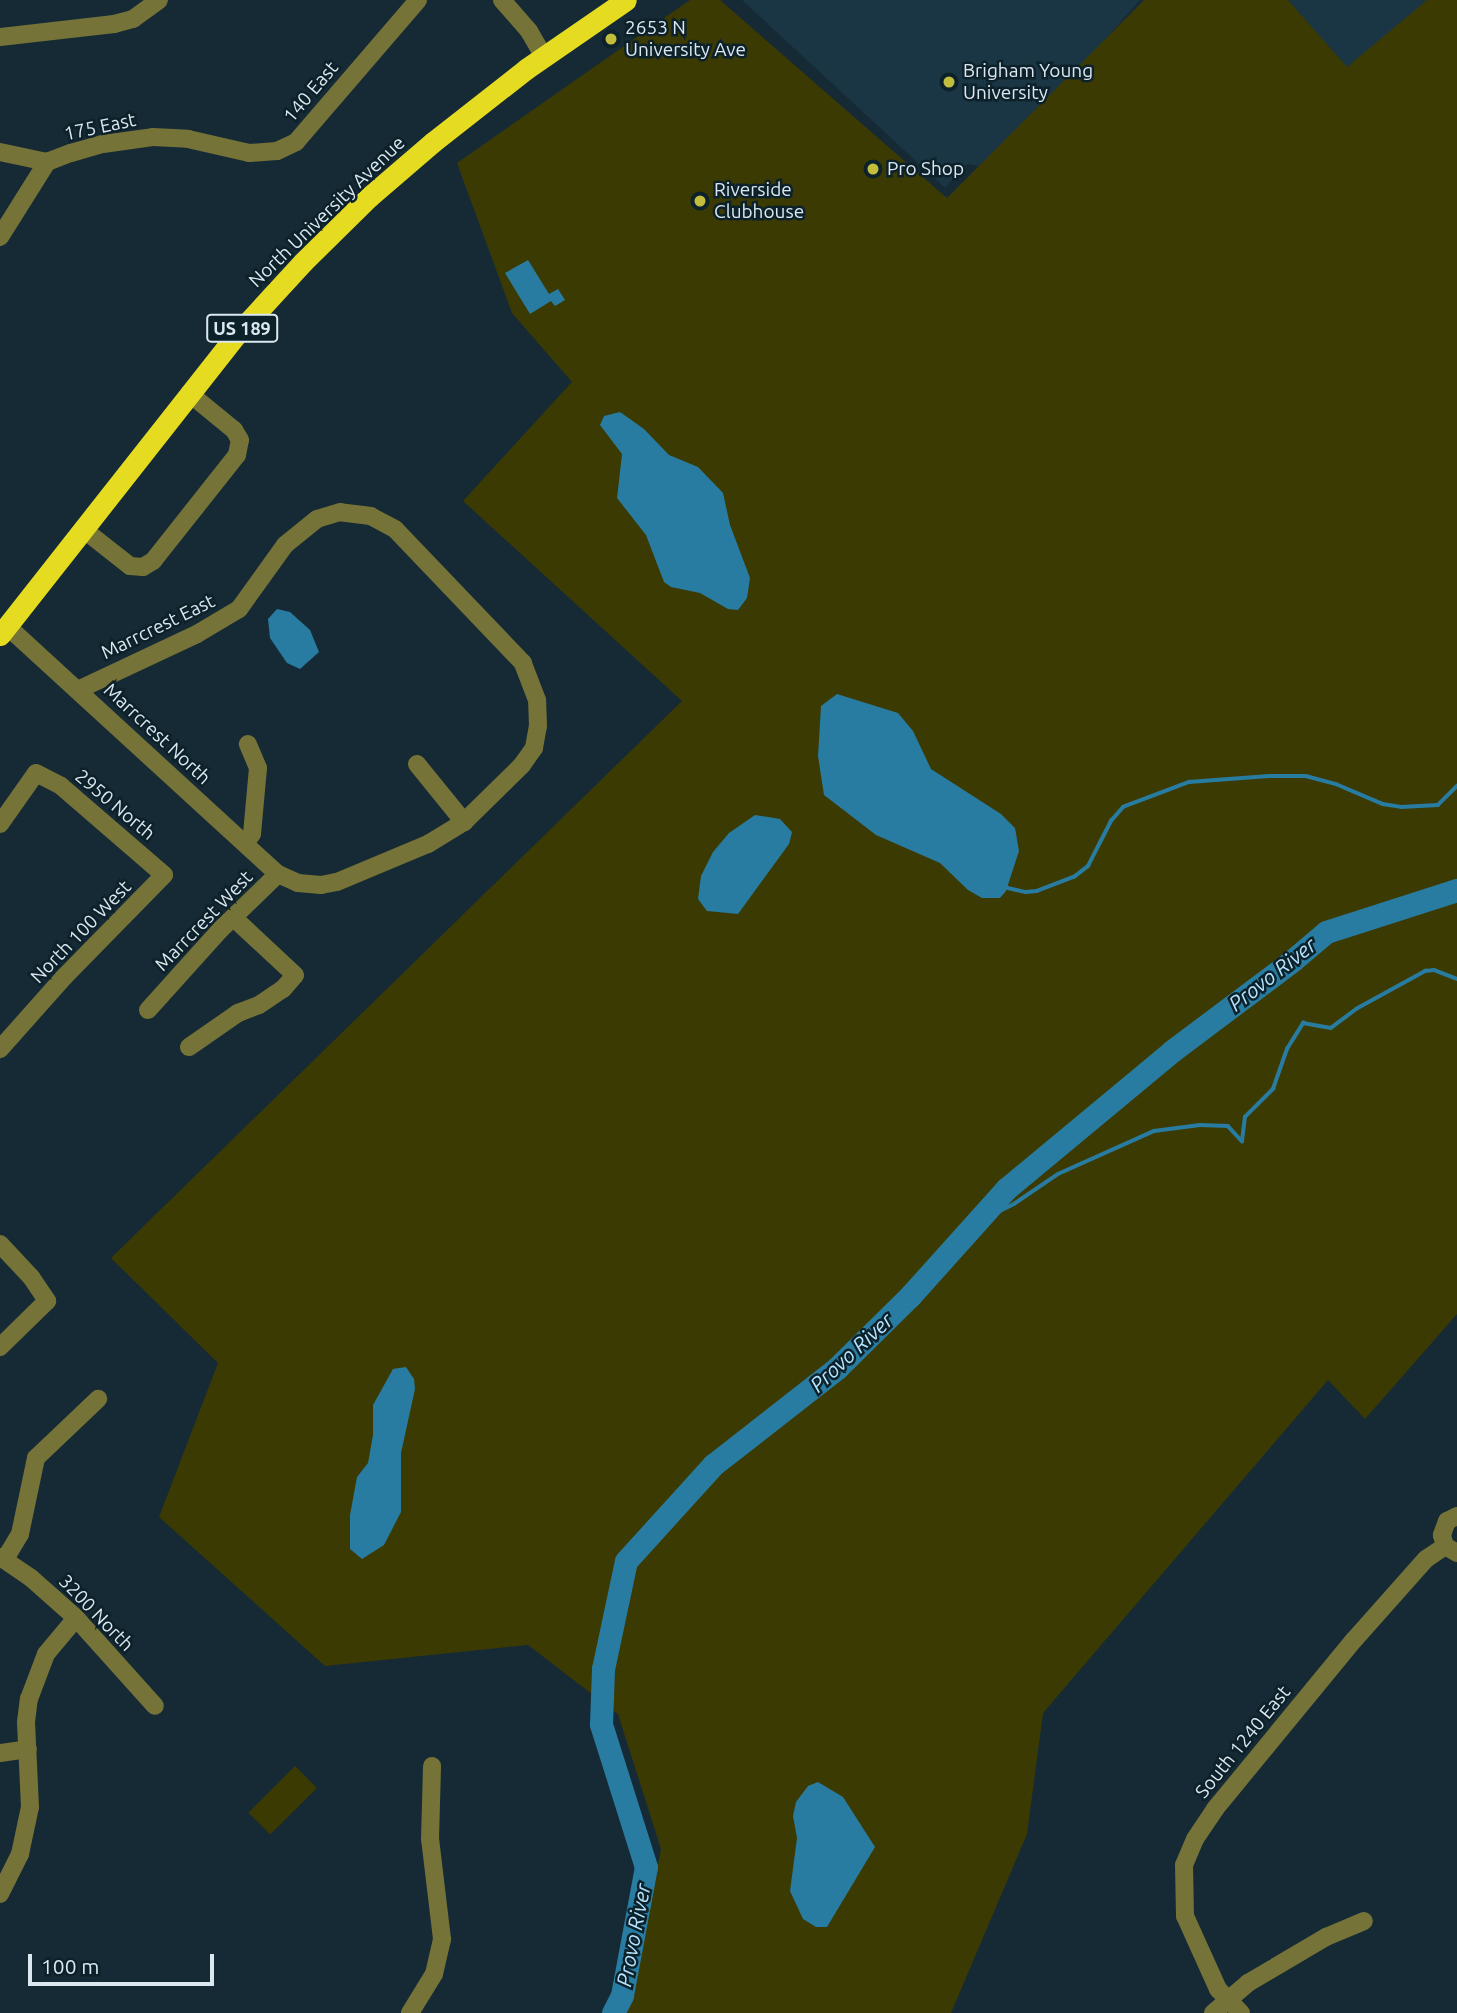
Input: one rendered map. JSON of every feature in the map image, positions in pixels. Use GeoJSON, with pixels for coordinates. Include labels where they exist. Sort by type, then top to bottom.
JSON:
{"type":"FeatureCollection","features":[{"type":"Feature","properties":{"kind":"highway","name":"North University Avenue"},"geometry":{"type":"LineString","coordinates":[[3,630],[189,393],[258,310],[369,197],[433,142],[544,57],[626,0]]}},
{"type":"Feature","properties":{"kind":"street"},"geometry":{"type":"LineString","coordinates":[[0,37],[114,24],[133,19],[159,0]]}},
{"type":"Feature","properties":{"kind":"street","name":"140 East"},"geometry":{"type":"LineString","coordinates":[[209,145],[249,153],[277,151],[296,142],[418,0]]}},
{"type":"Feature","properties":{"kind":"street"},"geometry":{"type":"LineString","coordinates":[[502,0],[529,32],[544,57]]}},
{"type":"Feature","properties":{"kind":"street","name":"175 East"},"geometry":{"type":"LineString","coordinates":[[0,237],[47,162],[103,144],[153,137],[188,139],[209,145]]}},
{"type":"Feature","properties":{"kind":"street"},"geometry":{"type":"LineString","coordinates":[[0,152],[47,162]]}},
{"type":"Feature","properties":{"kind":"street"},"geometry":{"type":"LineString","coordinates":[[83,529],[130,566],[143,567],[153,561],[237,455],[240,440],[234,430],[189,393]]}},
{"type":"Feature","properties":{"kind":"street","name":"Marrcrest East"},"geometry":{"type":"LineString","coordinates":[[78,690],[197,634],[239,609],[285,545],[317,519],[340,512],[371,516],[395,530],[523,663],[537,699]]}},
{"type":"Feature","properties":{"kind":"street","name":"Marrcrest North"},"geometry":{"type":"LineString","coordinates":[[3,630],[78,690],[278,874]]}},
{"type":"Feature","properties":{"kind":"street","name":"Marrcrest West"},"geometry":{"type":"LineString","coordinates":[[148,1010],[221,929],[235,919],[278,874],[312,885],[337,882],[428,844],[464,822],[522,765],[534,748],[538,726],[537,699]]}},
{"type":"Feature","properties":{"kind":"street"},"geometry":{"type":"LineString","coordinates":[[245,843],[252,834],[258,768],[248,744]]}},
{"type":"Feature","properties":{"kind":"street"},"geometry":{"type":"LineString","coordinates":[[417,764],[464,822]]}},
{"type":"Feature","properties":{"kind":"street","name":"2950 North"},"geometry":{"type":"LineString","coordinates":[[0,824],[36,773],[61,786],[164,875]]}},
{"type":"Feature","properties":{"kind":"street","name":"North 100 West"},"geometry":{"type":"LineString","coordinates":[[0,1049],[65,976],[164,875]]}},
{"type":"Feature","properties":{"kind":"street"},"geometry":{"type":"LineString","coordinates":[[189,1047],[239,1013],[259,1005],[283,989],[295,975],[235,919]]}},
{"type":"Feature","properties":{"kind":"street"},"geometry":{"type":"LineString","coordinates":[[0,1244],[32,1277],[47,1301],[0,1347]]}},
{"type":"Feature","properties":{"kind":"street"},"geometry":{"type":"LineString","coordinates":[[2,1558],[20,1534],[36,1458],[98,1399]]}},
{"type":"Feature","properties":{"kind":"street"},"geometry":{"type":"LineString","coordinates":[[1451,1550],[1443,1528],[1457,1516]]}},
{"type":"Feature","properties":{"kind":"street","name":"South 1240 East"},"geometry":{"type":"LineString","coordinates":[[1241,2013],[1230,2007],[1218,1989],[1185,1916],[1184,1865],[1195,1839],[1215,1809],[1354,1640],[1426,1559],[1451,1550]]}},
{"type":"Feature","properties":{"kind":"street","name":"3200 North"},"geometry":{"type":"LineString","coordinates":[[2,1558],[76,1618],[155,1706]]}},
{"type":"Feature","properties":{"kind":"street"},"geometry":{"type":"LineString","coordinates":[[0,1894],[26,1835],[32,1787],[28,1749],[29,1699],[36,1675],[52,1645],[76,1618]]}},
{"type":"Feature","properties":{"kind":"street"},"geometry":{"type":"LineString","coordinates":[[0,1753],[28,1749]]}},
{"type":"Feature","properties":{"kind":"street"},"geometry":{"type":"LineString","coordinates":[[410,2013],[434,1974],[442,1939],[430,1839],[432,1766]]}},
{"type":"Feature","properties":{"kind":"street"},"geometry":{"type":"LineString","coordinates":[[1213,2013],[1230,2007],[1248,1983],[1326,1937],[1364,1921]]}},
{"type":"Feature","properties":{"kind":"shaded area"},"geometry":{"type":"Polygon","coordinates":[[[690,0],[720,0],[947,198],[1144,0],[1288,0],[1347,67],[1427,0],[1457,0],[1457,1314],[1365,1419],[1328,1380],[1043,1713],[1027,1834],[951,2013],[627,2013],[661,1849],[618,1714],[528,1645],[325,1666],[159,1517],[218,1363],[111,1258],[682,701],[463,501],[572,382],[512,313],[457,163],[690,0]]]}},
{"type":"Feature","properties":{"kind":"shaded area","name":"Brigham Young University"},"geometry":{"type":"Polygon","coordinates":[[[742,0],[1140,0],[992,168],[967,164],[945,188],[742,0]]]}},
{"type":"Feature","properties":{"kind":"shaded area"},"geometry":{"type":"Polygon","coordinates":[[[1288,0],[1428,0],[1347,68],[1288,0]]]}},
{"type":"Feature","properties":{"kind":"shaded area"},"geometry":{"type":"Polygon","coordinates":[[[295,1766],[317,1788],[270,1835],[248,1813],[295,1766]]]}},
{"type":"Feature","properties":{"kind":"water"},"geometry":{"type":"Polygon","coordinates":[[[528,260],[549,294],[558,289],[565,300],[555,306],[551,301],[530,314],[505,273],[528,260]]]}},
{"type":"Feature","properties":{"kind":"water"},"geometry":{"type":"Polygon","coordinates":[[[620,412],[644,429],[669,455],[698,467],[723,493],[730,525],[750,578],[747,598],[738,610],[728,609],[700,593],[671,587],[664,582],[646,535],[617,498],[622,454],[600,425],[604,416],[620,412]]]}},
{"type":"Feature","properties":{"kind":"water"},"geometry":{"type":"Polygon","coordinates":[[[277,609],[290,612],[310,630],[319,652],[300,669],[287,663],[270,638],[268,619],[277,609]]]}},
{"type":"Feature","properties":{"kind":"water"},"geometry":{"type":"Polygon","coordinates":[[[837,694],[898,713],[913,731],[931,769],[1001,814],[1015,828],[1019,851],[1006,891],[1000,898],[982,898],[968,890],[940,863],[876,835],[824,795],[818,756],[821,706],[837,694]]]}},
{"type":"Feature","properties":{"kind":"water"},"geometry":{"type":"Polygon","coordinates":[[[755,815],[780,819],[792,832],[789,844],[738,914],[707,911],[698,899],[701,876],[713,852],[729,833],[755,815]]]}},
{"type":"Feature","properties":{"kind":"water"},"geometry":{"type":"Polygon","coordinates":[[[406,1367],[414,1379],[415,1389],[401,1453],[401,1512],[384,1545],[362,1559],[350,1549],[350,1515],[357,1477],[368,1463],[373,1435],[373,1405],[393,1369],[406,1367]]]}},
{"type":"Feature","properties":{"kind":"water"},"geometry":{"type":"Polygon","coordinates":[[[818,1782],[843,1797],[875,1847],[827,1927],[816,1927],[803,1919],[790,1891],[797,1838],[793,1816],[796,1802],[808,1786],[818,1782]]]}},
{"type":"Feature","properties":{"kind":"waterway"},"geometry":{"type":"LineString","coordinates":[[1008,888],[1026,892],[1037,891],[1074,877],[1088,866],[1111,821],[1123,807],[1189,782],[1306,776],[1336,784],[1383,804],[1401,807],[1438,805],[1457,786]]}},
{"type":"Feature","properties":{"kind":"waterway","name":"Provo River"},"geometry":{"type":"LineString","coordinates":[[613,2013],[622,1995],[646,1867],[601,1724],[603,1669],[626,1561],[713,1465],[837,1368],[910,1296],[1006,1189],[1172,1051],[1326,932],[1457,890]]}},
{"type":"Feature","properties":{"kind":"waterway"},"geometry":{"type":"LineString","coordinates":[[972,1225],[1014,1204],[1058,1174],[1154,1131],[1200,1125],[1228,1126],[1242,1141],[1245,1117],[1273,1089],[1287,1049],[1303,1023],[1331,1028],[1356,1009],[1425,971],[1434,970],[1457,979]]}},
{"type":"Feature","properties":{"kind":"place","name":"2653 N University Ave"},"geometry":{"type":"Point","coordinates":[611,39]}},
{"type":"Feature","properties":{"kind":"place","name":"Brigham Young University"},"geometry":{"type":"Point","coordinates":[949,82]}},
{"type":"Feature","properties":{"kind":"place","name":"Pro Shop"},"geometry":{"type":"Point","coordinates":[873,169]}},
{"type":"Feature","properties":{"kind":"place","name":"Riverside Clubhouse"},"geometry":{"type":"Point","coordinates":[700,201]}}]}
